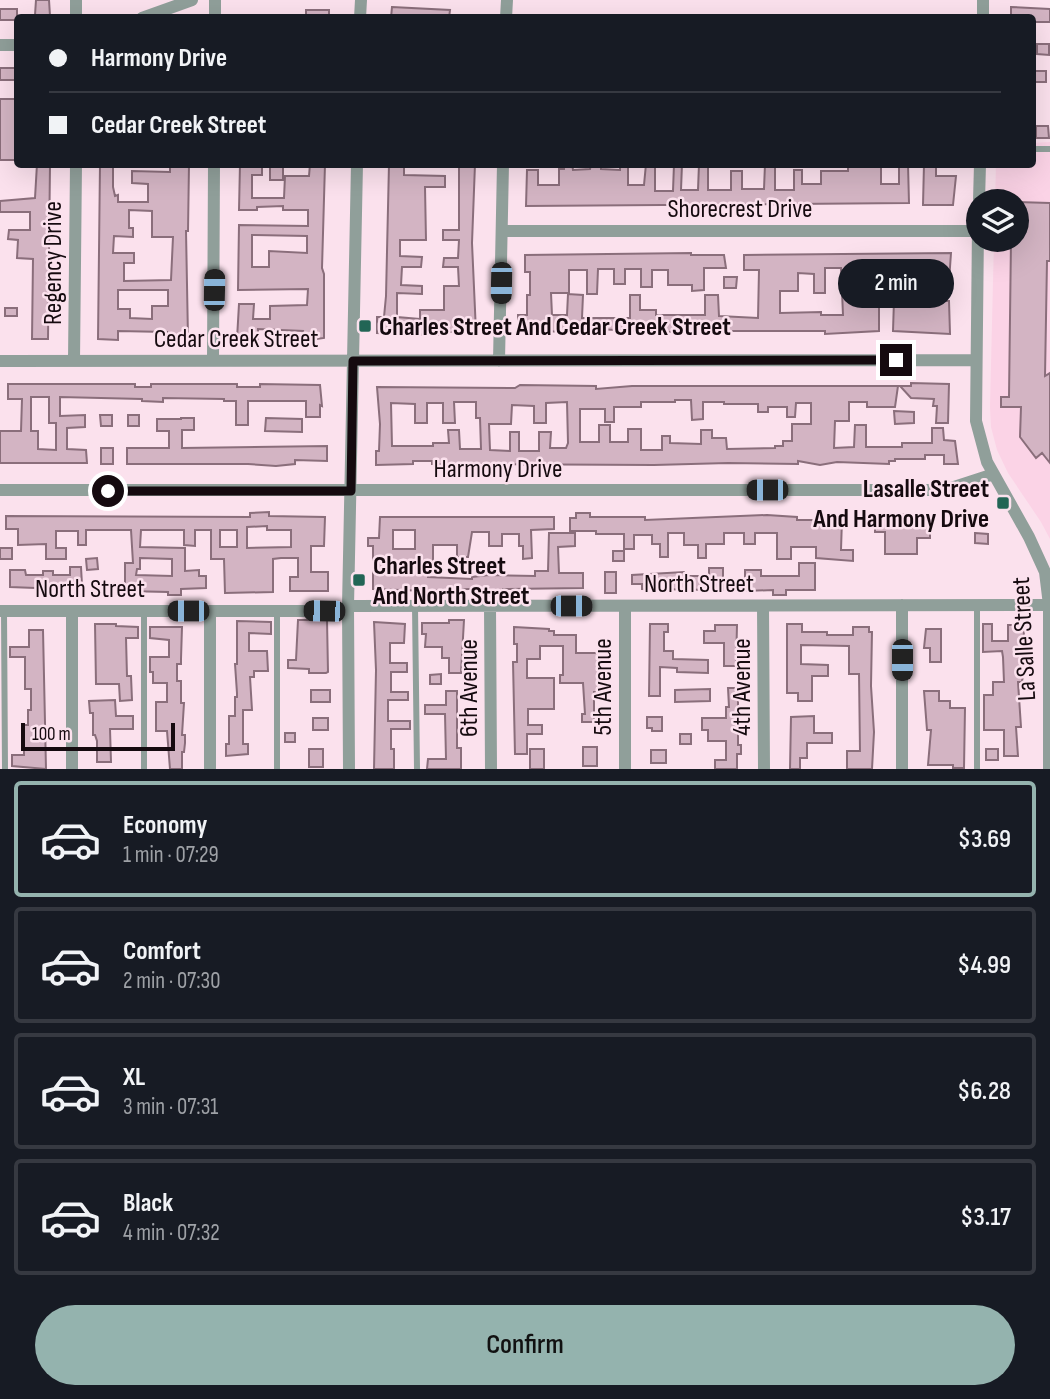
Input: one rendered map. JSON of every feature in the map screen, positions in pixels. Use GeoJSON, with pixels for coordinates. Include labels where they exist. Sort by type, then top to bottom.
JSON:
{"type":"FeatureCollection","features":[{"type":"Feature","properties":{"kind":"street"},"geometry":{"type":"LineString","coordinates":[[153,14],[192,0]]}},
{"type":"Feature","properties":{"kind":"street","name":"Regency Drive"},"geometry":{"type":"LineString","coordinates":[[74,361],[76,168]]}},
{"type":"Feature","properties":{"kind":"street"},"geometry":{"type":"LineString","coordinates":[[213,361],[214,168]]}},
{"type":"Feature","properties":{"kind":"street"},"geometry":{"type":"LineString","coordinates":[[349,769],[348,608],[357,168]]}},
{"type":"Feature","properties":{"kind":"street"},"geometry":{"type":"LineString","coordinates":[[499,361],[503,168]]}},
{"type":"Feature","properties":{"kind":"street"},"geometry":{"type":"LineString","coordinates":[[979,189],[980,168]]}},
{"type":"Feature","properties":{"kind":"street","name":"Shorecrest Drive"},"geometry":{"type":"LineString","coordinates":[[502,231],[966,229]]}},
{"type":"Feature","properties":{"kind":"street","name":"La Salle Street"},"geometry":{"type":"LineString","coordinates":[[977,252],[976,421],[985,456],[1039,556],[1048,587],[1049,769]]}},
{"type":"Feature","properties":{"kind":"street","name":"Cedar Creek Street"},"geometry":{"type":"LineString","coordinates":[[0,361],[975,360]]}},
{"type":"Feature","properties":{"kind":"street","name":"Harmony Drive"},"geometry":{"type":"LineString","coordinates":[[0,491],[934,490],[951,488],[994,474]]}},
{"type":"Feature","properties":{"kind":"street","name":"North Street"},"geometry":{"type":"LineString","coordinates":[[2,611],[210,611],[490,606],[1050,606]]}},
{"type":"Feature","properties":{"kind":"street","name":"6th Avenue"},"geometry":{"type":"LineString","coordinates":[[490,606],[491,769]]}},
{"type":"Feature","properties":{"kind":"street","name":"5th Avenue"},"geometry":{"type":"LineString","coordinates":[[625,606],[625,769]]}},
{"type":"Feature","properties":{"kind":"street","name":"4th Avenue"},"geometry":{"type":"LineString","coordinates":[[763,606],[764,769]]}},
{"type":"Feature","properties":{"kind":"street"},"geometry":{"type":"LineString","coordinates":[[902,606],[902,769]]}},
{"type":"Feature","properties":{"kind":"street"},"geometry":{"type":"LineString","coordinates":[[72,611],[72,769]]}},
{"type":"Feature","properties":{"kind":"street"},"geometry":{"type":"LineString","coordinates":[[210,611],[210,769]]}},
{"type":"Feature","properties":{"kind":"lane"},"geometry":{"type":"LineString","coordinates":[[976,606],[977,769]]}},
{"type":"Feature","properties":{"kind":"lane"},"geometry":{"type":"LineString","coordinates":[[415,607],[417,769]]}},
{"type":"Feature","properties":{"kind":"lane"},"geometry":{"type":"LineString","coordinates":[[277,610],[277,769]]}},
{"type":"Feature","properties":{"kind":"lane"},"geometry":{"type":"LineString","coordinates":[[2,611],[5,769]]}},
{"type":"Feature","properties":{"kind":"lane"},"geometry":{"type":"LineString","coordinates":[[144,611],[144,769]]}},
{"type":"Feature","properties":{"kind":"shaded area"},"geometry":{"type":"Polygon","coordinates":[[[1050,142],[1050,539],[1008,473],[997,450],[991,427],[990,407],[994,252],[1029,252],[1029,189],[995,189],[996,168],[1036,168],[1036,143],[1050,142]]]}},
{"type":"Feature","properties":{"kind":"building"},"geometry":{"type":"Polygon","coordinates":[[[36,0],[49,0],[50,14],[35,14],[36,0]]]}},
{"type":"Feature","properties":{"kind":"building"},"geometry":{"type":"Polygon","coordinates":[[[392,7],[450,10],[450,14],[391,14],[392,7]]]}},
{"type":"Feature","properties":{"kind":"building"},"geometry":{"type":"Polygon","coordinates":[[[1011,7],[1050,9],[1050,22],[1036,22],[1036,14],[1011,14],[1011,7]]]}},
{"type":"Feature","properties":{"kind":"building"},"geometry":{"type":"Polygon","coordinates":[[[0,9],[17,9],[14,20],[0,20],[0,9]]]}},
{"type":"Feature","properties":{"kind":"building"},"geometry":{"type":"Polygon","coordinates":[[[306,10],[329,10],[329,14],[306,14],[306,10]]]}},
{"type":"Feature","properties":{"kind":"building"},"geometry":{"type":"Polygon","coordinates":[[[1037,44],[1049,44],[1049,55],[1037,54],[1037,44]]]}},
{"type":"Feature","properties":{"kind":"building"},"geometry":{"type":"Polygon","coordinates":[[[0,68],[14,68],[14,80],[0,80],[0,68]]]}},
{"type":"Feature","properties":{"kind":"building"},"geometry":{"type":"Polygon","coordinates":[[[1036,71],[1046,71],[1046,82],[1036,82],[1036,71]]]}},
{"type":"Feature","properties":{"kind":"building"},"geometry":{"type":"Polygon","coordinates":[[[0,99],[14,99],[14,160],[0,160],[0,99]]]}},
{"type":"Feature","properties":{"kind":"building"},"geometry":{"type":"Polygon","coordinates":[[[1036,126],[1048,126],[1049,138],[1036,138],[1036,126]]]}},
{"type":"Feature","properties":{"kind":"building"},"geometry":{"type":"Polygon","coordinates":[[[37,168],[50,168],[48,339],[32,339],[33,259],[17,258],[18,240],[8,239],[9,230],[30,230],[30,212],[0,212],[0,201],[35,198],[37,168]]]}},
{"type":"Feature","properties":{"kind":"building"},"geometry":{"type":"Polygon","coordinates":[[[100,168],[113,168],[113,187],[115,196],[118,195],[118,202],[148,202],[148,184],[132,183],[132,171],[170,172],[170,168],[189,168],[186,231],[188,338],[167,340],[167,332],[118,331],[118,340],[98,339],[100,168]],[[129,210],[129,228],[133,228],[133,237],[114,236],[113,253],[134,253],[134,263],[124,263],[124,281],[171,280],[173,237],[152,237],[152,211],[129,210]],[[118,290],[118,309],[130,309],[130,318],[152,319],[152,306],[168,306],[168,290],[118,290]]]}},
{"type":"Feature","properties":{"kind":"building"},"geometry":{"type":"Polygon","coordinates":[[[240,168],[262,168],[262,175],[252,175],[252,198],[284,198],[285,176],[309,176],[310,168],[325,168],[322,268],[324,338],[302,341],[303,331],[258,329],[258,340],[237,339],[239,304],[254,304],[253,319],[270,319],[270,306],[307,305],[308,289],[238,290],[239,225],[308,226],[308,210],[283,210],[283,206],[257,207],[257,210],[239,210],[240,168]],[[252,235],[252,267],[269,267],[269,251],[307,253],[307,236],[252,235]]]}},
{"type":"Feature","properties":{"kind":"building"},"geometry":{"type":"Polygon","coordinates":[[[270,168],[283,168],[283,180],[270,180],[270,168]]]}},
{"type":"Feature","properties":{"kind":"building"},"geometry":{"type":"Polygon","coordinates":[[[389,168],[404,168],[404,175],[445,176],[445,187],[425,187],[426,240],[400,240],[400,256],[422,257],[421,267],[402,267],[401,285],[422,286],[422,294],[397,293],[397,317],[420,319],[420,310],[444,310],[444,286],[459,286],[458,267],[443,267],[444,258],[458,258],[459,240],[443,240],[443,230],[459,230],[459,168],[475,168],[472,243],[476,332],[442,332],[442,335],[377,333],[377,317],[384,317],[389,168]]]}},
{"type":"Feature","properties":{"kind":"building"},"geometry":{"type":"Polygon","coordinates":[[[628,168],[628,185],[644,185],[646,168],[655,168],[655,191],[673,191],[674,168],[682,168],[681,190],[698,190],[699,168],[708,168],[708,190],[731,190],[731,171],[742,171],[742,189],[764,189],[765,168],[775,168],[775,190],[794,190],[794,170],[802,170],[802,184],[821,184],[821,171],[881,168],[881,184],[899,184],[899,168],[908,168],[909,203],[526,206],[527,170],[538,170],[538,185],[559,185],[559,169],[628,168]]]}},
{"type":"Feature","properties":{"kind":"building"},"geometry":{"type":"Polygon","coordinates":[[[924,168],[936,168],[936,176],[956,176],[953,205],[923,205],[924,168]]]}},
{"type":"Feature","properties":{"kind":"building"},"geometry":{"type":"Polygon","coordinates":[[[1029,202],[1050,203],[1045,376],[1050,373],[1050,463],[1042,453],[1036,458],[1020,437],[1021,407],[1001,407],[1001,397],[1009,397],[1011,252],[1029,252],[1029,202]]]}},
{"type":"Feature","properties":{"kind":"building"},"geometry":{"type":"Polygon","coordinates":[[[951,253],[949,281],[934,281],[933,301],[949,301],[950,334],[893,331],[895,269],[879,269],[879,331],[825,334],[825,331],[720,331],[720,334],[709,334],[710,331],[593,329],[593,332],[583,332],[583,335],[571,335],[571,332],[526,333],[526,330],[518,330],[518,315],[527,315],[527,295],[530,295],[530,272],[525,272],[525,255],[724,255],[726,268],[704,268],[704,290],[692,291],[692,285],[668,285],[668,270],[652,270],[652,287],[641,287],[641,269],[625,269],[625,284],[614,284],[614,269],[598,269],[597,294],[587,294],[587,270],[569,270],[569,293],[551,293],[552,315],[567,315],[568,294],[583,295],[582,318],[630,318],[630,295],[640,295],[640,310],[656,310],[656,315],[705,315],[705,295],[718,295],[719,316],[758,318],[759,270],[744,270],[744,255],[951,253]],[[825,268],[825,293],[814,293],[814,274],[798,273],[798,291],[780,291],[780,313],[821,312],[821,315],[843,315],[841,268],[825,268]],[[907,268],[906,295],[922,295],[923,268],[907,268]]]}},
{"type":"Feature","properties":{"kind":"building"},"geometry":{"type":"Polygon","coordinates":[[[724,277],[737,277],[736,288],[724,288],[724,277]]]}},
{"type":"Feature","properties":{"kind":"building"},"geometry":{"type":"Polygon","coordinates":[[[5,308],[17,308],[17,316],[5,316],[5,308]]]}},
{"type":"Feature","properties":{"kind":"building"},"geometry":{"type":"Polygon","coordinates":[[[911,383],[949,384],[948,423],[936,423],[937,406],[933,406],[934,399],[911,398],[900,386],[911,386],[911,383]]]}},
{"type":"Feature","properties":{"kind":"building"},"geometry":{"type":"Polygon","coordinates":[[[8,384],[135,384],[135,387],[151,387],[151,384],[237,384],[237,387],[260,387],[260,384],[320,385],[322,406],[320,405],[320,417],[306,417],[306,401],[248,401],[248,425],[236,425],[236,401],[224,399],[163,398],[163,402],[60,397],[60,416],[85,415],[85,427],[67,428],[67,449],[86,450],[87,463],[0,463],[0,431],[21,431],[22,399],[8,399],[8,384]],[[31,397],[31,431],[38,431],[38,449],[56,450],[56,423],[49,423],[49,397],[31,397]]]}},
{"type":"Feature","properties":{"kind":"building"},"geometry":{"type":"Polygon","coordinates":[[[520,385],[596,386],[596,389],[632,386],[898,386],[895,407],[867,407],[867,402],[849,402],[849,421],[835,421],[834,448],[854,447],[855,425],[866,425],[866,447],[902,447],[902,443],[932,443],[932,428],[943,428],[944,440],[955,441],[958,464],[944,464],[944,455],[925,455],[925,459],[895,459],[889,461],[889,464],[837,462],[820,465],[798,461],[798,464],[432,464],[432,461],[413,461],[413,464],[376,465],[380,424],[377,387],[515,388],[520,385]],[[691,400],[641,402],[641,407],[614,407],[614,422],[605,422],[605,409],[580,409],[580,442],[599,442],[599,425],[610,425],[610,442],[628,442],[628,429],[641,429],[641,450],[662,450],[662,436],[670,436],[670,443],[701,444],[701,430],[712,430],[712,438],[726,438],[727,449],[775,448],[783,446],[783,441],[792,441],[792,424],[811,424],[811,403],[796,403],[795,417],[787,417],[787,407],[768,407],[768,412],[758,412],[758,404],[703,402],[703,419],[692,420],[691,400]],[[454,402],[455,423],[443,423],[443,403],[427,403],[427,423],[415,423],[415,404],[391,403],[392,446],[433,446],[433,443],[449,443],[448,430],[459,430],[460,449],[481,449],[480,418],[476,418],[476,402],[454,402]],[[567,402],[546,403],[546,423],[534,423],[534,406],[512,405],[511,424],[489,424],[490,450],[510,451],[510,432],[519,432],[519,451],[539,451],[539,432],[551,432],[550,448],[566,448],[567,402]]]}},
{"type":"Feature","properties":{"kind":"building"},"geometry":{"type":"Polygon","coordinates":[[[894,411],[914,412],[914,423],[895,424],[894,411]]]}},
{"type":"Feature","properties":{"kind":"building"},"geometry":{"type":"Polygon","coordinates":[[[100,415],[112,415],[112,426],[101,426],[100,415]]]}},
{"type":"Feature","properties":{"kind":"building"},"geometry":{"type":"Polygon","coordinates":[[[128,415],[139,415],[139,426],[128,426],[128,415]]]}},
{"type":"Feature","properties":{"kind":"building"},"geometry":{"type":"Polygon","coordinates":[[[194,418],[194,430],[182,430],[182,448],[327,446],[327,461],[295,460],[295,464],[276,466],[127,464],[127,448],[169,448],[169,431],[157,431],[157,419],[194,418]]]}},
{"type":"Feature","properties":{"kind":"building"},"geometry":{"type":"Polygon","coordinates":[[[266,418],[302,419],[302,432],[265,431],[266,418]]]}},
{"type":"Feature","properties":{"kind":"building"},"geometry":{"type":"Polygon","coordinates":[[[101,448],[113,448],[113,464],[101,464],[101,448]]]}},
{"type":"Feature","properties":{"kind":"building"},"geometry":{"type":"Polygon","coordinates":[[[250,513],[325,517],[324,546],[311,546],[311,572],[328,572],[328,591],[290,591],[290,577],[298,577],[298,558],[281,558],[273,559],[273,592],[225,593],[224,559],[211,559],[211,530],[195,530],[195,546],[184,545],[184,530],[141,530],[140,547],[185,548],[185,571],[199,570],[199,576],[206,576],[206,588],[181,589],[181,595],[125,591],[125,563],[133,563],[131,530],[86,530],[86,545],[78,545],[78,531],[56,531],[56,548],[66,548],[66,559],[46,559],[46,544],[18,545],[18,529],[6,529],[6,516],[250,517],[250,513]],[[267,526],[247,527],[247,548],[291,547],[291,530],[267,530],[267,526]],[[220,530],[220,547],[237,547],[237,530],[220,530]],[[140,558],[140,569],[137,569],[136,575],[172,576],[172,559],[140,558]]]}},
{"type":"Feature","properties":{"kind":"building"},"geometry":{"type":"Polygon","coordinates":[[[576,513],[590,513],[590,517],[645,517],[645,520],[767,515],[818,520],[818,516],[835,516],[835,519],[842,519],[841,550],[853,550],[853,561],[816,558],[816,547],[791,547],[791,559],[777,559],[777,533],[755,533],[755,544],[744,544],[744,533],[724,533],[724,544],[706,544],[706,558],[698,558],[698,545],[684,545],[684,533],[668,533],[668,557],[660,557],[660,544],[652,544],[652,535],[634,535],[634,549],[624,549],[624,534],[570,531],[570,518],[576,518],[576,513]]]}},
{"type":"Feature","properties":{"kind":"building"},"geometry":{"type":"Polygon","coordinates":[[[875,514],[930,514],[930,538],[917,538],[917,554],[885,554],[885,532],[875,532],[875,514]]]}},
{"type":"Feature","properties":{"kind":"building"},"geometry":{"type":"Polygon","coordinates":[[[380,517],[554,517],[554,529],[531,530],[532,558],[523,559],[519,534],[502,534],[502,546],[489,546],[489,532],[472,532],[468,557],[457,557],[457,545],[433,545],[433,561],[428,561],[428,577],[472,579],[489,575],[535,576],[535,571],[548,571],[549,533],[575,533],[575,546],[558,547],[559,573],[583,573],[583,588],[503,589],[503,596],[489,596],[489,588],[428,591],[373,589],[373,546],[368,546],[368,538],[379,538],[380,517]],[[393,530],[393,549],[415,549],[415,530],[393,530]]]}},
{"type":"Feature","properties":{"kind":"building"},"geometry":{"type":"Polygon","coordinates":[[[975,533],[988,534],[988,544],[975,543],[975,533]]]}},
{"type":"Feature","properties":{"kind":"building"},"geometry":{"type":"Polygon","coordinates":[[[0,548],[12,548],[12,559],[0,559],[0,548]]]}},
{"type":"Feature","properties":{"kind":"building"},"geometry":{"type":"Polygon","coordinates":[[[613,551],[624,551],[624,561],[613,561],[613,551]]]}},
{"type":"Feature","properties":{"kind":"building"},"geometry":{"type":"Polygon","coordinates":[[[97,558],[98,569],[87,570],[86,559],[97,558]]]}},
{"type":"Feature","properties":{"kind":"building"},"geometry":{"type":"Polygon","coordinates":[[[799,563],[815,563],[815,590],[786,590],[786,595],[773,595],[773,590],[745,591],[745,570],[761,570],[761,576],[799,576],[799,563]]]}},
{"type":"Feature","properties":{"kind":"building"},"geometry":{"type":"Polygon","coordinates":[[[70,567],[81,567],[82,585],[61,585],[61,589],[10,587],[10,570],[25,570],[26,575],[43,575],[43,571],[53,571],[53,575],[70,575],[70,567]]]}},
{"type":"Feature","properties":{"kind":"building"},"geometry":{"type":"Polygon","coordinates":[[[709,568],[723,568],[723,590],[642,589],[642,584],[632,584],[632,575],[684,572],[684,576],[709,576],[709,568]]]}},
{"type":"Feature","properties":{"kind":"building"},"geometry":{"type":"Polygon","coordinates":[[[605,572],[616,572],[616,593],[605,593],[605,572]]]}},
{"type":"Feature","properties":{"kind":"building"},"geometry":{"type":"Polygon","coordinates":[[[298,620],[327,620],[328,672],[309,673],[309,669],[288,668],[288,660],[296,660],[298,620]]]}},
{"type":"Feature","properties":{"kind":"building"},"geometry":{"type":"Polygon","coordinates":[[[449,620],[464,620],[461,673],[449,673],[449,658],[442,658],[442,647],[425,647],[426,634],[422,634],[422,623],[449,623],[449,620]]]}},
{"type":"Feature","properties":{"kind":"building"},"geometry":{"type":"Polygon","coordinates":[[[237,621],[271,622],[271,634],[249,633],[249,651],[267,651],[268,671],[254,671],[254,677],[250,677],[252,710],[243,710],[243,744],[248,744],[248,754],[226,756],[229,716],[235,716],[237,697],[237,621]]]}},
{"type":"Feature","properties":{"kind":"building"},"geometry":{"type":"Polygon","coordinates":[[[374,622],[405,624],[404,643],[390,643],[390,663],[407,663],[407,672],[391,672],[391,692],[408,692],[408,700],[388,700],[388,721],[410,721],[410,729],[391,729],[394,769],[374,769],[374,622]]]}},
{"type":"Feature","properties":{"kind":"building"},"geometry":{"type":"Polygon","coordinates":[[[95,624],[138,627],[138,638],[126,638],[127,676],[131,676],[132,700],[120,701],[119,684],[96,684],[95,624]]]}},
{"type":"Feature","properties":{"kind":"building"},"geometry":{"type":"Polygon","coordinates":[[[650,624],[668,624],[668,632],[664,632],[664,651],[673,651],[673,659],[708,660],[708,673],[677,672],[677,668],[660,667],[660,696],[649,696],[650,624]]]}},
{"type":"Feature","properties":{"kind":"building"},"geometry":{"type":"Polygon","coordinates":[[[787,624],[802,624],[802,632],[827,632],[827,635],[853,635],[853,627],[869,627],[869,632],[872,632],[872,769],[847,769],[847,751],[860,751],[859,674],[849,674],[849,646],[801,645],[801,664],[828,665],[828,676],[812,676],[812,701],[798,701],[798,693],[787,693],[787,624]]]}},
{"type":"Feature","properties":{"kind":"building"},"geometry":{"type":"Polygon","coordinates":[[[983,624],[992,624],[992,641],[1008,641],[1008,625],[1024,625],[1023,675],[1022,682],[1018,682],[1021,727],[1016,727],[1018,756],[1004,756],[1004,730],[984,730],[984,695],[993,695],[993,682],[1004,682],[1002,651],[983,652],[983,624]]]}},
{"type":"Feature","properties":{"kind":"building"},"geometry":{"type":"Polygon","coordinates":[[[715,625],[737,625],[736,666],[724,666],[724,643],[704,643],[704,631],[715,631],[715,625]]]}},
{"type":"Feature","properties":{"kind":"building"},"geometry":{"type":"Polygon","coordinates":[[[150,627],[182,627],[181,664],[177,664],[177,681],[181,681],[181,703],[184,703],[182,735],[185,735],[185,743],[182,769],[170,769],[167,731],[156,731],[156,702],[167,702],[167,683],[153,683],[150,657],[169,657],[169,640],[150,638],[150,627]]]}},
{"type":"Feature","properties":{"kind":"building"},"geometry":{"type":"Polygon","coordinates":[[[514,627],[549,629],[554,631],[554,635],[576,635],[576,653],[601,653],[600,692],[594,692],[594,722],[582,722],[582,714],[585,714],[583,683],[560,683],[560,675],[563,675],[563,646],[540,646],[540,659],[527,659],[527,678],[554,678],[554,709],[528,709],[528,725],[542,725],[542,734],[527,734],[527,754],[515,754],[513,662],[517,662],[517,644],[514,644],[514,627]]]}},
{"type":"Feature","properties":{"kind":"building"},"geometry":{"type":"Polygon","coordinates":[[[926,629],[941,629],[941,662],[930,662],[930,648],[924,648],[926,629]]]}},
{"type":"Feature","properties":{"kind":"building"},"geometry":{"type":"Polygon","coordinates":[[[29,630],[43,630],[46,769],[12,766],[12,755],[24,755],[24,725],[28,725],[28,710],[31,710],[31,689],[25,689],[25,657],[10,657],[10,647],[29,647],[29,630]]]}},
{"type":"Feature","properties":{"kind":"building"},"geometry":{"type":"Polygon","coordinates":[[[441,674],[441,684],[430,684],[430,675],[441,674]]]}},
{"type":"Feature","properties":{"kind":"building"},"geometry":{"type":"Polygon","coordinates":[[[728,688],[741,688],[742,699],[738,699],[738,745],[741,745],[741,754],[737,754],[737,769],[715,769],[715,760],[726,760],[726,741],[708,741],[708,730],[702,730],[702,718],[726,718],[726,707],[729,707],[728,688]]]}},
{"type":"Feature","properties":{"kind":"building"},"geometry":{"type":"Polygon","coordinates":[[[710,689],[710,701],[675,702],[675,690],[710,689]]]}},
{"type":"Feature","properties":{"kind":"building"},"geometry":{"type":"Polygon","coordinates":[[[311,690],[330,690],[330,702],[311,702],[311,690]]]}},
{"type":"Feature","properties":{"kind":"building"},"geometry":{"type":"Polygon","coordinates":[[[446,691],[457,691],[457,748],[461,748],[461,769],[427,769],[428,759],[446,759],[445,714],[425,714],[425,705],[446,705],[446,691]]]}},
{"type":"Feature","properties":{"kind":"building"},"geometry":{"type":"Polygon","coordinates":[[[924,691],[939,691],[939,701],[950,701],[950,708],[965,708],[964,768],[928,765],[931,730],[927,730],[924,691]]]}},
{"type":"Feature","properties":{"kind":"building"},"geometry":{"type":"Polygon","coordinates":[[[115,700],[116,716],[133,716],[133,729],[110,729],[111,762],[97,762],[97,741],[93,735],[93,713],[90,713],[89,701],[115,700]]]}},
{"type":"Feature","properties":{"kind":"building"},"geometry":{"type":"Polygon","coordinates":[[[814,716],[814,733],[832,733],[832,743],[807,743],[807,758],[800,758],[800,769],[790,769],[791,717],[814,716]]]}},
{"type":"Feature","properties":{"kind":"building"},"geometry":{"type":"Polygon","coordinates":[[[647,717],[662,717],[662,731],[647,728],[647,717]]]}},
{"type":"Feature","properties":{"kind":"building"},"geometry":{"type":"Polygon","coordinates":[[[313,718],[328,718],[328,730],[313,730],[313,718]]]}},
{"type":"Feature","properties":{"kind":"building"},"geometry":{"type":"Polygon","coordinates":[[[285,733],[295,733],[295,742],[285,742],[285,733]]]}},
{"type":"Feature","properties":{"kind":"building"},"geometry":{"type":"Polygon","coordinates":[[[680,734],[691,734],[691,744],[680,744],[680,734]]]}},
{"type":"Feature","properties":{"kind":"building"},"geometry":{"type":"Polygon","coordinates":[[[583,747],[597,747],[597,766],[583,766],[583,747]]]}},
{"type":"Feature","properties":{"kind":"building"},"geometry":{"type":"Polygon","coordinates":[[[309,749],[323,749],[323,767],[309,767],[309,749]]]}},
{"type":"Feature","properties":{"kind":"building"},"geometry":{"type":"Polygon","coordinates":[[[530,749],[544,749],[544,769],[530,769],[530,749]]]}},
{"type":"Feature","properties":{"kind":"building"},"geometry":{"type":"Polygon","coordinates":[[[986,749],[998,749],[998,760],[986,760],[986,749]]]}},
{"type":"Feature","properties":{"kind":"building"},"geometry":{"type":"Polygon","coordinates":[[[651,750],[666,750],[666,763],[651,763],[651,750]]]}},
{"type":"Feature","properties":{"kind":"place","name":"Charles Street And Cedar Creek Street"},"geometry":{"type":"Point","coordinates":[365,326]}},
{"type":"Feature","properties":{"kind":"place","name":"Lasalle Street And Harmony Drive"},"geometry":{"type":"Point","coordinates":[1003,503]}},
{"type":"Feature","properties":{"kind":"place","name":"Charles Street And North Street"},"geometry":{"type":"Point","coordinates":[359,580]}},
{"type":"Feature","properties":{"kind":"route"},"geometry":{"type":"LineString","coordinates":[[108,491],[351,491],[353,361],[896,360]]}}]}
